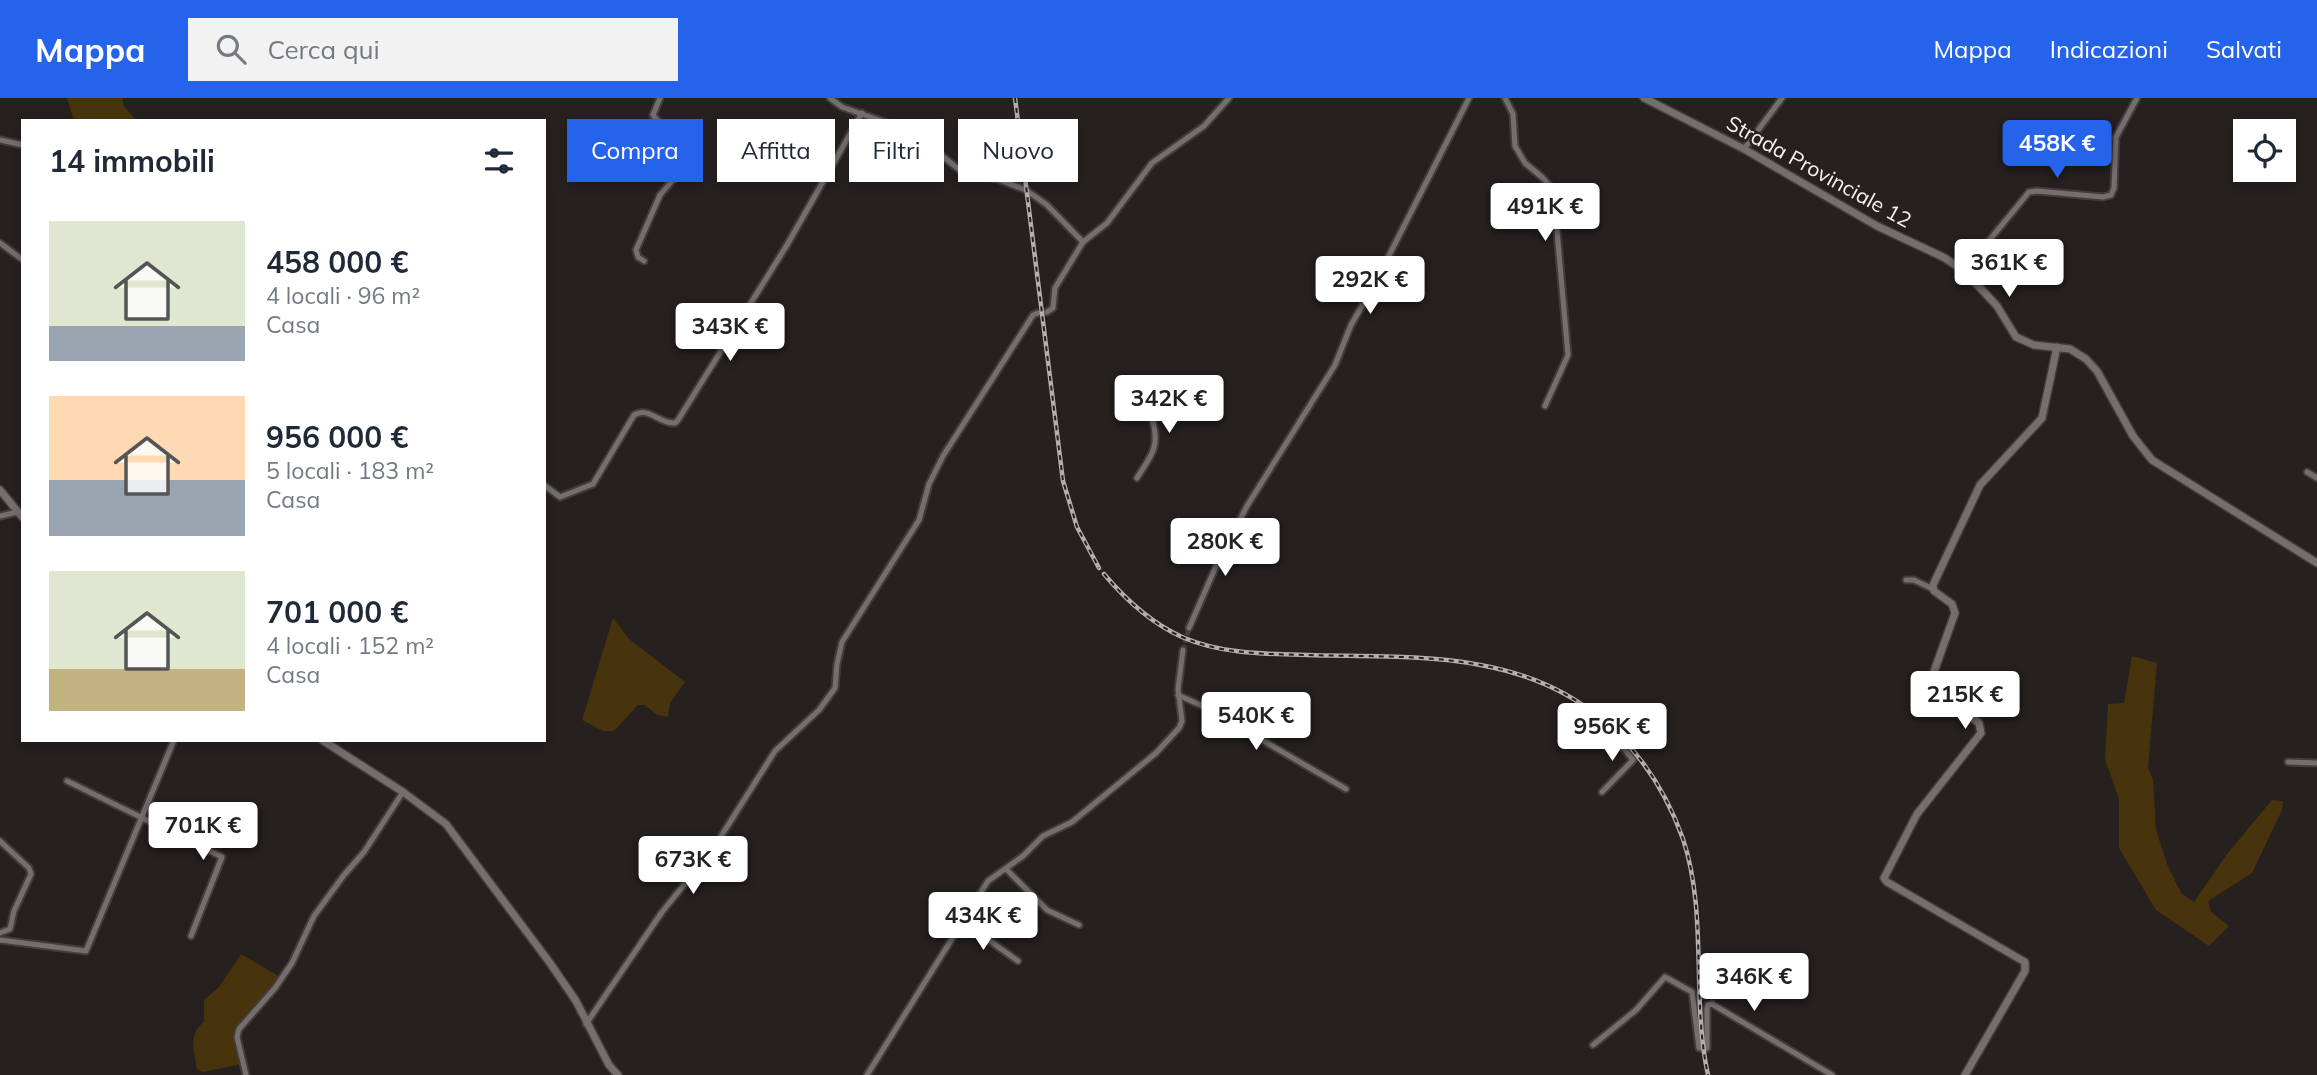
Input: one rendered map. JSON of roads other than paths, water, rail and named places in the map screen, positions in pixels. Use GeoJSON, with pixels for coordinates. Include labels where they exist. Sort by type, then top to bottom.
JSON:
{"type":"FeatureCollection","features":[{"type":"Feature","properties":{"kind":"street"},"geometry":{"type":"LineString","coordinates":[[644,261],[637,254],[637,248],[659,198],[694,155],[653,116],[660,98]]}},
{"type":"Feature","properties":{"kind":"street"},"geometry":{"type":"LineString","coordinates":[[830,98],[920,139],[966,174],[997,179],[1027,190],[1047,205],[1083,242]]}},
{"type":"Feature","properties":{"kind":"street"},"geometry":{"type":"LineString","coordinates":[[1047,312],[1053,308],[1055,288],[1083,242],[1107,223],[1152,163],[1204,125],[1229,98]]}},
{"type":"Feature","properties":{"kind":"street"},"geometry":{"type":"LineString","coordinates":[[1189,628],[1217,564],[1247,506],[1335,365],[1362,303],[1372,289],[1469,98]]}},
{"type":"Feature","properties":{"kind":"street"},"geometry":{"type":"LineString","coordinates":[[1505,98],[1515,123],[1515,146],[1525,163],[1543,178],[1564,203],[1556,220],[1568,355],[1545,406]]}},
{"type":"Feature","properties":{"kind":"street","name":"Strada Provinciale 12"},"geometry":{"type":"LineString","coordinates":[[1644,98],[1744,149],[1877,226],[1945,258],[1964,271],[1997,306],[2016,337],[2034,345],[2057,347],[2080,354],[2097,371],[2133,436],[2152,460],[2317,564]]}},
{"type":"Feature","properties":{"kind":"street"},"geometry":{"type":"LineString","coordinates":[[1744,149],[1782,98]]}},
{"type":"Feature","properties":{"kind":"street"},"geometry":{"type":"LineString","coordinates":[[1964,271],[2029,192],[2103,197],[2111,195],[2114,188],[2116,137],[2137,98]]}},
{"type":"Feature","properties":{"kind":"street"},"geometry":{"type":"LineString","coordinates":[[546,487],[560,498],[593,484],[638,412],[647,412],[666,423],[675,423],[678,420],[787,245],[862,113]]}},
{"type":"Feature","properties":{"kind":"street"},"geometry":{"type":"LineString","coordinates":[[0,140],[21,145]]}},
{"type":"Feature","properties":{"kind":"street"},"geometry":{"type":"LineString","coordinates":[[0,243],[21,259]]}},
{"type":"Feature","properties":{"kind":"street"},"geometry":{"type":"LineString","coordinates":[[586,1024],[662,912],[713,849],[775,751],[819,710],[835,688],[842,642],[919,520],[929,484],[943,456],[1033,315],[1038,313]]}},
{"type":"Feature","properties":{"kind":"street"},"geometry":{"type":"LineString","coordinates":[[1933,589],[1938,572],[1980,485],[2042,418],[2057,347]]}},
{"type":"Feature","properties":{"kind":"street"},"geometry":{"type":"LineString","coordinates":[[1131,393],[1133,401],[1150,413],[1157,443],[1138,478]]}},
{"type":"Feature","properties":{"kind":"street"},"geometry":{"type":"LineString","coordinates":[[2307,472],[2317,478]]}},
{"type":"Feature","properties":{"kind":"street"},"geometry":{"type":"LineString","coordinates":[[0,490],[20,515]]}},
{"type":"Feature","properties":{"kind":"street"},"geometry":{"type":"LineString","coordinates":[[0,516],[20,515]]}},
{"type":"Feature","properties":{"kind":"street"},"geometry":{"type":"LineString","coordinates":[[1906,580],[1914,580],[1933,589],[1952,604],[1955,613],[1931,680],[1931,690],[1979,723],[1981,733],[1917,814],[1884,878],[2022,959],[2026,966],[1965,1075]]}},
{"type":"Feature","properties":{"kind":"street"},"geometry":{"type":"LineString","coordinates":[[867,1075],[988,881],[1023,856],[1043,836],[1072,822],[1174,735],[1182,721],[1178,695],[1183,650]]}},
{"type":"Feature","properties":{"kind":"street"},"geometry":{"type":"LineString","coordinates":[[1178,695],[1207,708],[1346,789]]}},
{"type":"Feature","properties":{"kind":"street"},"geometry":{"type":"LineString","coordinates":[[1602,792],[1633,760],[1612,734],[1620,721]]}},
{"type":"Feature","properties":{"kind":"street"},"geometry":{"type":"LineString","coordinates":[[0,940],[86,951],[173,742]]}},
{"type":"Feature","properties":{"kind":"street"},"geometry":{"type":"LineString","coordinates":[[325,742],[403,792],[446,824],[550,963],[576,1002],[608,1065],[617,1075]]}},
{"type":"Feature","properties":{"kind":"street"},"geometry":{"type":"LineString","coordinates":[[2288,762],[2317,763]]}},
{"type":"Feature","properties":{"kind":"street"},"geometry":{"type":"LineString","coordinates":[[68,781],[222,857],[191,936]]}},
{"type":"Feature","properties":{"kind":"street"},"geometry":{"type":"LineString","coordinates":[[246,1075],[237,1037],[239,1029],[286,971],[314,916],[364,852],[403,792]]}},
{"type":"Feature","properties":{"kind":"street"},"geometry":{"type":"LineString","coordinates":[[0,841],[29,867],[31,874],[14,911],[10,929],[0,933]]}},
{"type":"Feature","properties":{"kind":"street"},"geometry":{"type":"LineString","coordinates":[[1006,869],[1046,910],[1079,925]]}},
{"type":"Feature","properties":{"kind":"street"},"geometry":{"type":"LineString","coordinates":[[962,921],[1018,961]]}},
{"type":"Feature","properties":{"kind":"street"},"geometry":{"type":"LineString","coordinates":[[1593,1045],[1636,1010],[1665,977],[1692,992],[1699,1048],[1705,1049],[1708,1045],[1707,1008],[1713,1004],[1832,1075]]}},
{"type":"Feature","properties":{"kind":"tunnel"},"geometry":{"type":"LineString","coordinates":[[1183,650],[1189,628]]}},
{"type":"Feature","properties":{"kind":"railway"},"geometry":{"type":"LineString","coordinates":[[1015,98],[1063,481],[1077,527],[1099,568]]}},
{"type":"Feature","properties":{"kind":"railway"},"geometry":{"type":"LineString","coordinates":[[1104,574],[1149,618],[1197,643],[1243,652],[1384,656],[1460,662],[1533,679],[1568,696],[1600,718],[1627,744],[1650,772],[1683,839],[1695,897],[1700,1016],[1708,1075]]}}]}
